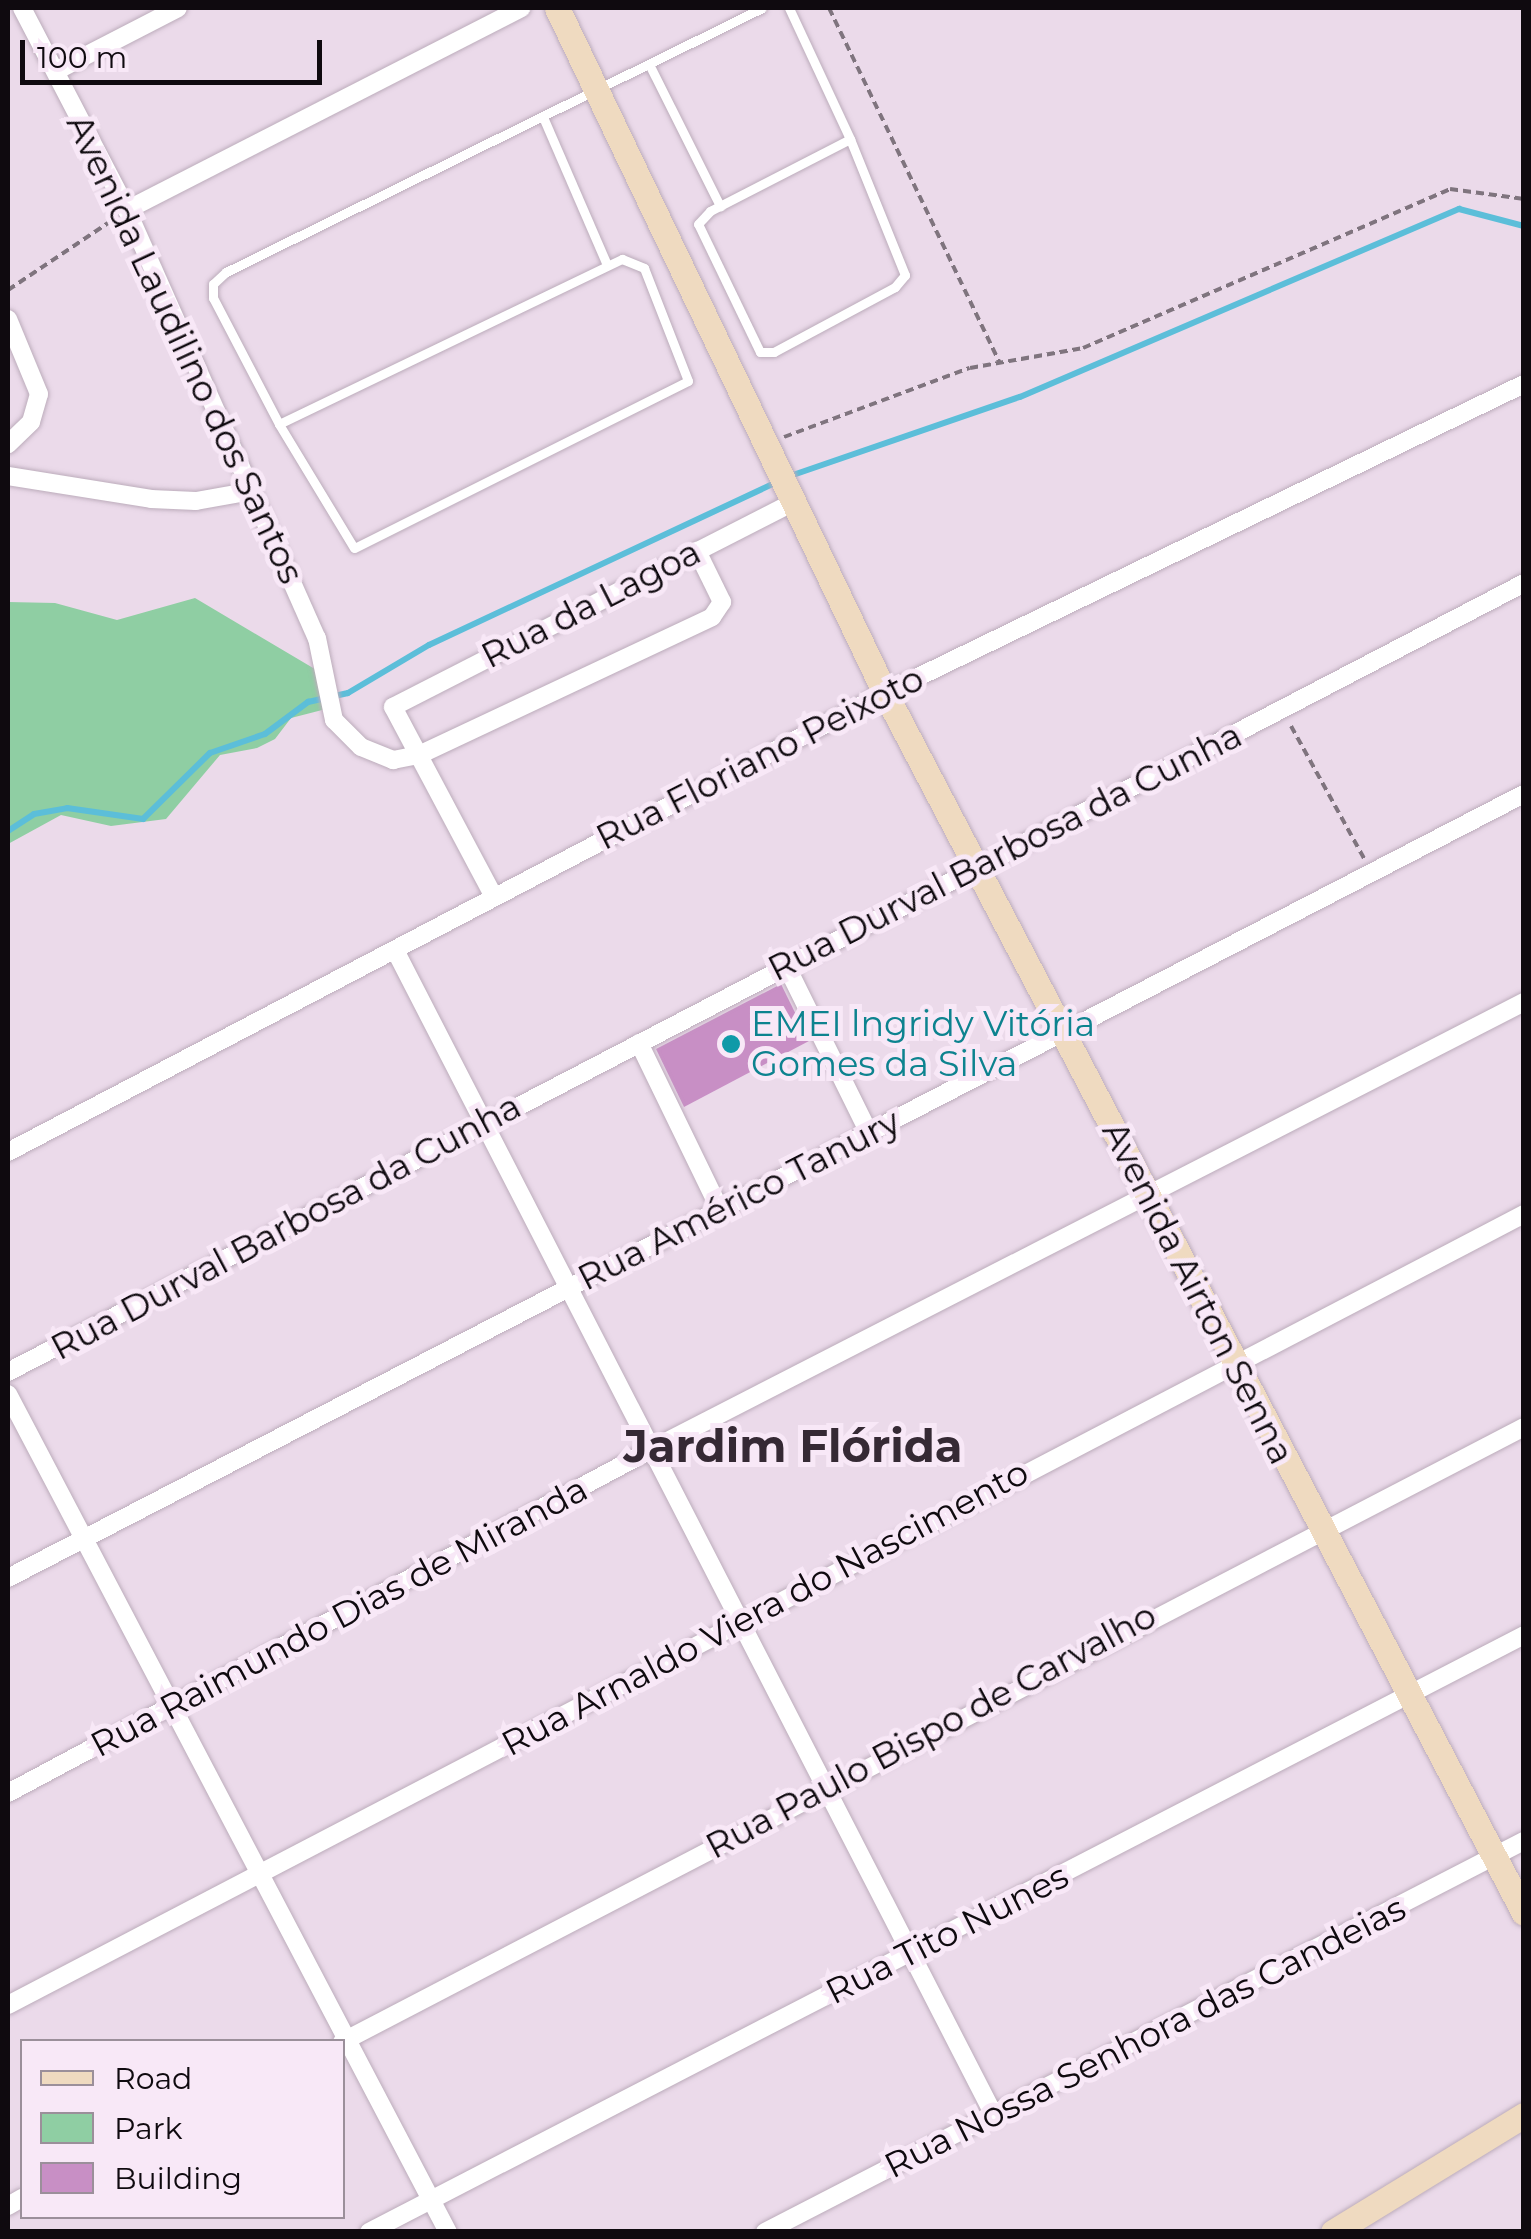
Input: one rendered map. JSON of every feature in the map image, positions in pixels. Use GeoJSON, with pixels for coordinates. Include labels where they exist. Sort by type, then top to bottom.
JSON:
{"type":"FeatureCollection","features":[{"type":"Feature","properties":{"kind":"street","name":"Avenida Laudilino dos Santos"},"geometry":{"type":"LineString","coordinates":[[22,8],[126,210],[252,491],[317,638],[327,698],[345,734],[393,760],[419,755]]}},
{"type":"Feature","properties":{"kind":"street"},"geometry":{"type":"LineString","coordinates":[[56,71],[178,8]]}},
{"type":"Feature","properties":{"kind":"street"},"geometry":{"type":"LineString","coordinates":[[126,210],[521,8]]}},
{"type":"Feature","properties":{"kind":"street","name":"Avenida Airton Senna"},"geometry":{"type":"LineString","coordinates":[[556,8],[787,500],[885,694],[1524,1913]]}},
{"type":"Feature","properties":{"kind":"street"},"geometry":{"type":"LineString","coordinates":[[8,319],[39,394],[31,422],[8,444]]}},
{"type":"Feature","properties":{"kind":"street","name":"Rua Floriano Peixoto"},"geometry":{"type":"LineString","coordinates":[[8,1152],[396,952],[493,895],[885,694],[1274,500],[1524,384]]}},
{"type":"Feature","properties":{"kind":"street"},"geometry":{"type":"LineString","coordinates":[[8,476],[151,499],[196,502],[252,491]]}},
{"type":"Feature","properties":{"kind":"street","name":"Rua da Lagoa"},"geometry":{"type":"LineString","coordinates":[[419,755],[393,707],[787,500]]}},
{"type":"Feature","properties":{"kind":"street"},"geometry":{"type":"LineString","coordinates":[[493,895],[419,755],[712,617],[722,602],[697,550]]}},
{"type":"Feature","properties":{"kind":"street","name":"Rua Durval Barbosa da Cunha"},"geometry":{"type":"LineString","coordinates":[[8,1372],[1524,583]]}},
{"type":"Feature","properties":{"kind":"street","name":"Rua Américo Tanury"},"geometry":{"type":"LineString","coordinates":[[8,1578],[1524,794]]}},
{"type":"Feature","properties":{"kind":"street"},"geometry":{"type":"LineString","coordinates":[[396,952],[744,1618],[995,2117]]}},
{"type":"Feature","properties":{"kind":"street"},"geometry":{"type":"LineString","coordinates":[[786,965],[869,1133]]}},
{"type":"Feature","properties":{"kind":"street","name":"Rua Raimundo Dias de Miranda"},"geometry":{"type":"LineString","coordinates":[[8,1792],[173,1708],[654,1448],[1148,1199],[1524,1002]]}},
{"type":"Feature","properties":{"kind":"street"},"geometry":{"type":"LineString","coordinates":[[639,1043],[720,1210]]}},
{"type":"Feature","properties":{"kind":"street","name":"Rua Arnaldo Viera do Nascimento"},"geometry":{"type":"LineString","coordinates":[[8,2005],[1524,1214]]}},
{"type":"Feature","properties":{"kind":"street"},"geometry":{"type":"LineString","coordinates":[[8,1394],[344,2039]]}},
{"type":"Feature","properties":{"kind":"street","name":"Rua Paulo Bispo de Carvalho"},"geometry":{"type":"LineString","coordinates":[[345,2040],[828,1784],[1524,1427]]}},
{"type":"Feature","properties":{"kind":"street","name":"Rua Tito Nunes"},"geometry":{"type":"LineString","coordinates":[[368,2232],[1524,1634]]}},
{"type":"Feature","properties":{"kind":"street","name":"Rua Nossa Senhora das Candeias"},"geometry":{"type":"LineString","coordinates":[[765,2232],[995,2117],[1524,1841]]}},
{"type":"Feature","properties":{"kind":"street"},"geometry":{"type":"LineString","coordinates":[[345,2040],[448,2232]]}},
{"type":"Feature","properties":{"kind":"street"},"geometry":{"type":"LineString","coordinates":[[1333,2232],[1524,2115]]}},
{"type":"Feature","properties":{"kind":"lane"},"geometry":{"type":"LineString","coordinates":[[278,424],[607,264],[630,258],[644,268],[688,380],[360,546],[346,542],[278,424],[214,298],[217,278],[762,8]]}},
{"type":"Feature","properties":{"kind":"lane"},"geometry":{"type":"LineString","coordinates":[[789,8],[850,140],[905,276],[895,288],[774,352],[754,345],[700,235],[702,217],[850,140]]}},
{"type":"Feature","properties":{"kind":"lane"},"geometry":{"type":"LineString","coordinates":[[650,66],[720,206]]}},
{"type":"Feature","properties":{"kind":"lane"},"geometry":{"type":"LineString","coordinates":[[543,117],[607,264]]}},
{"type":"Feature","properties":{"kind":"path"},"geometry":{"type":"LineString","coordinates":[[829,8],[1000,363]]}},
{"type":"Feature","properties":{"kind":"path"},"geometry":{"type":"LineString","coordinates":[[764,452],[970,368],[1083,348],[1450,189],[1524,199]]}},
{"type":"Feature","properties":{"kind":"path"},"geometry":{"type":"LineString","coordinates":[[8,290],[126,210]]}},
{"type":"Feature","properties":{"kind":"path"},"geometry":{"type":"LineString","coordinates":[[1282,709],[1372,872]]}},
{"type":"Feature","properties":{"kind":"green space"},"geometry":{"type":"Polygon","coordinates":[[[195,598],[330,678],[330,708],[291,718],[275,739],[257,748],[220,755],[166,819],[111,826],[61,815],[8,844],[8,602],[55,603],[117,620],[195,598]]]}},
{"type":"Feature","properties":{"kind":"building","name":"EMEI lngridy Vitória Gomes da Silva"},"geometry":{"type":"Polygon","coordinates":[[[781,984],[809,1041],[684,1107],[656,1049],[781,984]]]}},
{"type":"Feature","properties":{"kind":"waterway"},"geometry":{"type":"LineString","coordinates":[[790,476],[1020,397],[1459,209],[1524,226]]}},
{"type":"Feature","properties":{"kind":"waterway"},"geometry":{"type":"LineString","coordinates":[[8,831],[34,814],[67,808],[143,819],[210,753],[265,734],[308,702],[348,693],[429,645],[779,481]]}},
{"type":"Feature","properties":{"kind":"place","name":"EMEI lngridy Vitória Gomes da Silva"},"geometry":{"type":"Point","coordinates":[731,1044]}},
{"type":"Feature","properties":{"kind":"district","name":"Jardim Flórida"},"geometry":{"type":"Point","coordinates":[793,1446]}}]}
